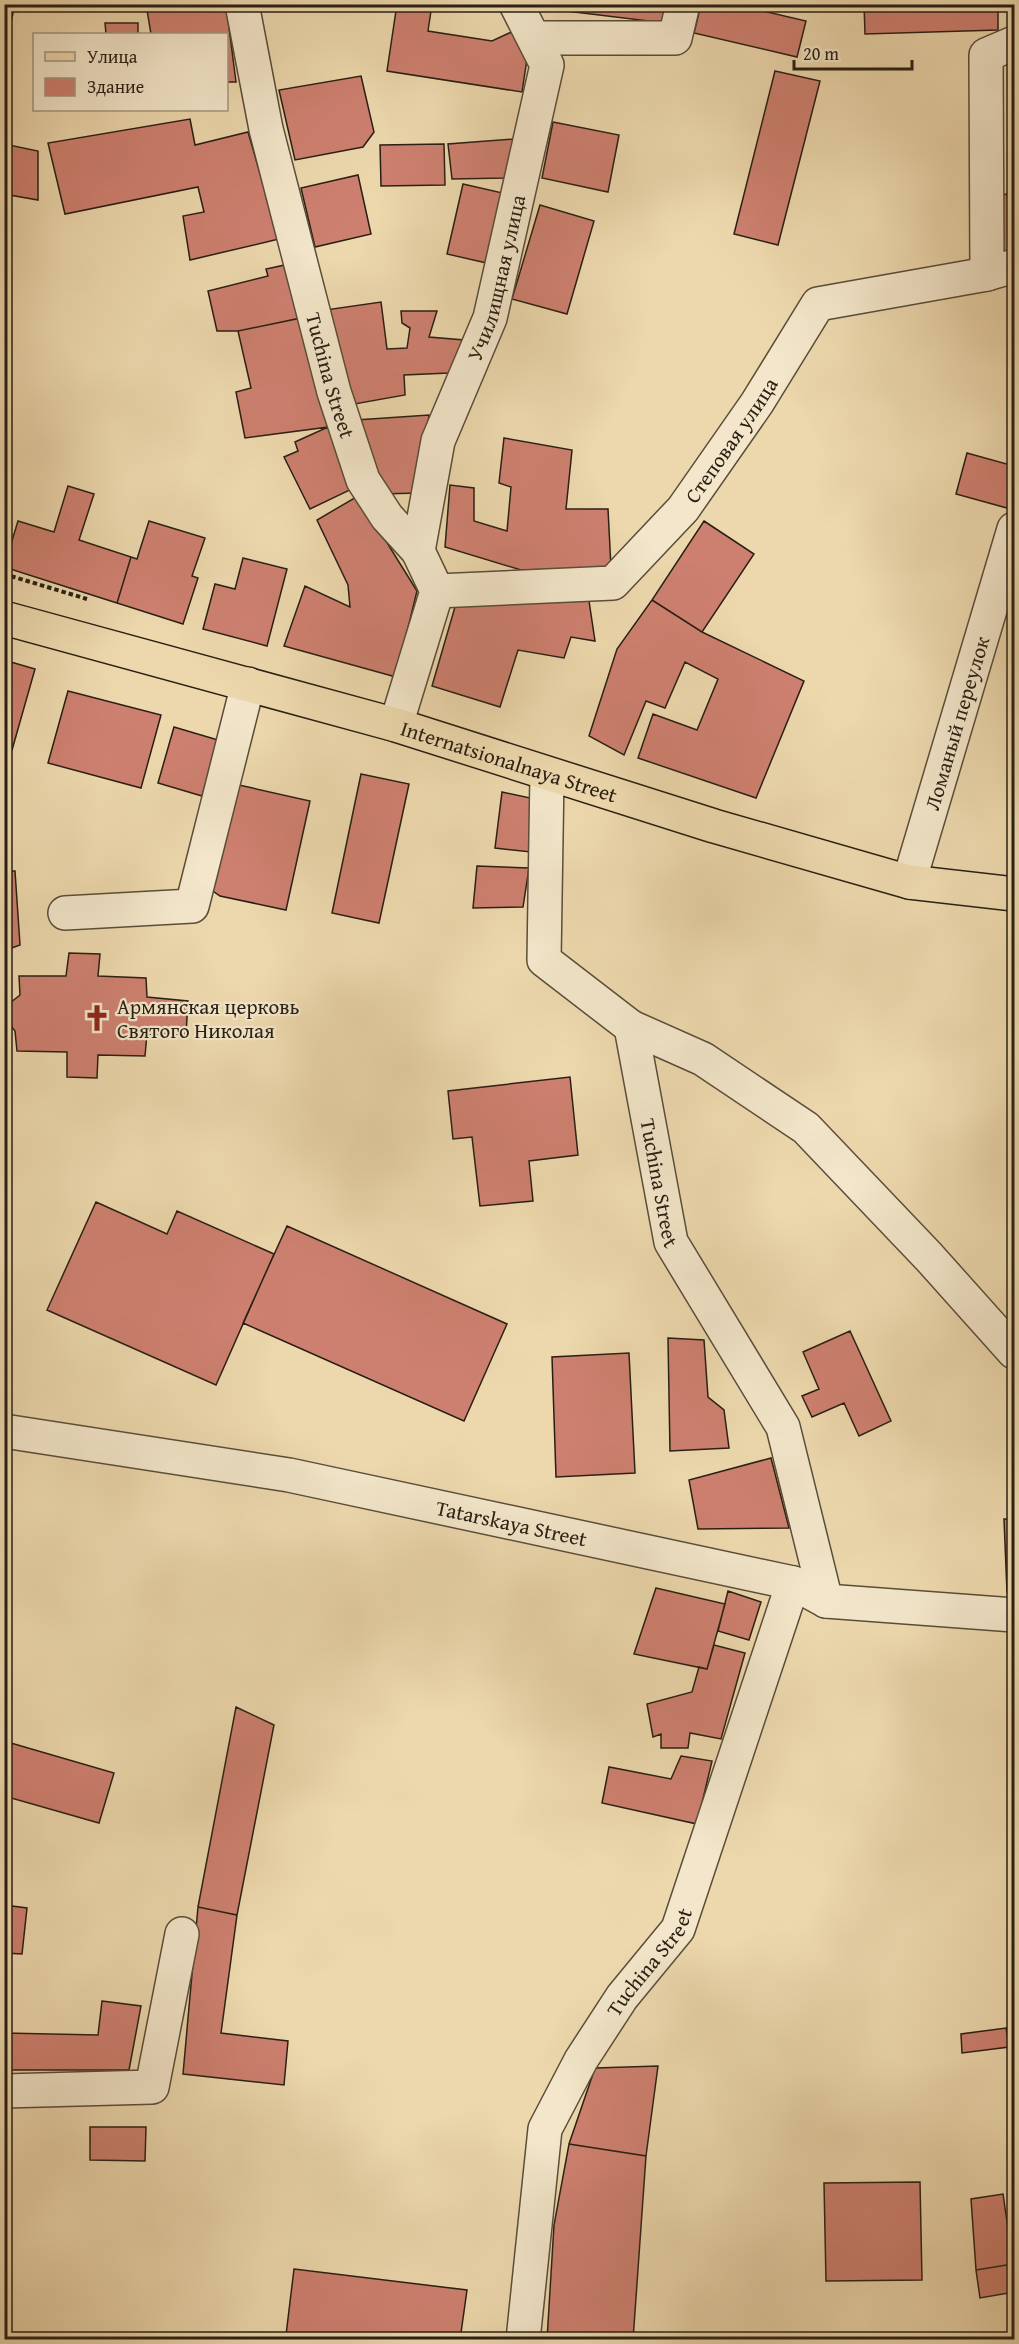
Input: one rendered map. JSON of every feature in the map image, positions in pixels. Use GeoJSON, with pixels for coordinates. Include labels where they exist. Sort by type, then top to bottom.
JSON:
{"type":"FeatureCollection","features":[{"type":"Feature","properties":{"kind":"main road","name":"Internatsionalnaya Street"},"geometry":{"type":"LineString","coordinates":[[4,618],[396,725],[547,774],[909,882],[1014,894]]}},
{"type":"Feature","properties":{"kind":"street","name":"Tuchina Street"},"geometry":{"type":"LineString","coordinates":[[242,4],[266,129],[334,392],[363,480],[387,518],[417,551],[437,591]]}},
{"type":"Feature","properties":{"kind":"street","name":"Училищная улица"},"geometry":{"type":"LineString","coordinates":[[417,551],[438,441],[490,318],[547,65],[535,38],[518,13],[516,4]]}},
{"type":"Feature","properties":{"kind":"street"},"geometry":{"type":"LineString","coordinates":[[535,38],[675,38],[683,4]]}},
{"type":"Feature","properties":{"kind":"street"},"geometry":{"type":"LineString","coordinates":[[1001,270],[986,55],[1014,44]]}},
{"type":"Feature","properties":{"kind":"street","name":"Степовая улица"},"geometry":{"type":"LineString","coordinates":[[437,591],[613,583],[683,509],[757,403],[818,304],[1001,270]]}},
{"type":"Feature","properties":{"kind":"street","name":"Ломаный переулок"},"geometry":{"type":"LineString","coordinates":[[909,882],[1014,529]]}},
{"type":"Feature","properties":{"kind":"street"},"geometry":{"type":"LineString","coordinates":[[396,725],[437,591]]}},
{"type":"Feature","properties":{"kind":"street"},"geometry":{"type":"LineString","coordinates":[[65,913],[192,906],[248,684]]}},
{"type":"Feature","properties":{"kind":"street"},"geometry":{"type":"LineString","coordinates":[[547,774],[544,960],[631,1027],[703,1059],[806,1128],[929,1257],[1014,1352]]}},
{"type":"Feature","properties":{"kind":"street","name":"Tuchina Street"},"geometry":{"type":"LineString","coordinates":[[631,1027],[671,1242],[783,1427],[826,1601]]}},
{"type":"Feature","properties":{"kind":"street","name":"Tatarskaya Street"},"geometry":{"type":"LineString","coordinates":[[4,1431],[289,1475],[793,1583],[826,1601],[1014,1615]]}},
{"type":"Feature","properties":{"kind":"street","name":"Tuchina Street"},"geometry":{"type":"LineString","coordinates":[[523,2340],[544,2129],[581,2060],[622,1997],[678,1929],[793,1583]]}},
{"type":"Feature","properties":{"kind":"street"},"geometry":{"type":"LineString","coordinates":[[4,2091],[152,2087],[182,1934]]}},
{"type":"Feature","properties":{"kind":"building"},"geometry":{"type":"Polygon","coordinates":[[[4,4],[15,4],[4,54],[4,4]]]}},
{"type":"Feature","properties":{"kind":"building"},"geometry":{"type":"Polygon","coordinates":[[[146,4],[226,4],[236,82],[228,82],[228,33],[151,33],[146,4]]]}},
{"type":"Feature","properties":{"kind":"building"},"geometry":{"type":"Polygon","coordinates":[[[397,4],[432,4],[428,31],[492,41],[518,29],[528,52],[522,92],[387,71],[397,4]]]}},
{"type":"Feature","properties":{"kind":"building"},"geometry":{"type":"Polygon","coordinates":[[[531,4],[670,4],[665,23],[533,7],[531,4]]]}},
{"type":"Feature","properties":{"kind":"building"},"geometry":{"type":"Polygon","coordinates":[[[701,4],[733,4],[806,21],[797,57],[694,33],[701,4]]]}},
{"type":"Feature","properties":{"kind":"building"},"geometry":{"type":"Polygon","coordinates":[[[864,4],[998,4],[998,30],[865,34],[864,4]]]}},
{"type":"Feature","properties":{"kind":"building"},"geometry":{"type":"Polygon","coordinates":[[[105,23],[138,23],[138,33],[106,33],[105,23]]]}},
{"type":"Feature","properties":{"kind":"building"},"geometry":{"type":"Polygon","coordinates":[[[775,71],[820,81],[778,245],[734,234],[775,71]]]}},
{"type":"Feature","properties":{"kind":"building"},"geometry":{"type":"Polygon","coordinates":[[[361,76],[374,132],[363,147],[295,160],[279,90],[361,76]]]}},
{"type":"Feature","properties":{"kind":"building"},"geometry":{"type":"Polygon","coordinates":[[[190,119],[195,145],[248,132],[279,239],[190,260],[183,216],[204,212],[198,187],[65,214],[48,143],[190,119]]]}},
{"type":"Feature","properties":{"kind":"building"},"geometry":{"type":"Polygon","coordinates":[[[553,122],[619,135],[608,192],[542,178],[553,122]]]}},
{"type":"Feature","properties":{"kind":"building"},"geometry":{"type":"Polygon","coordinates":[[[514,139],[506,178],[452,179],[448,144],[514,139]]]}},
{"type":"Feature","properties":{"kind":"building"},"geometry":{"type":"Polygon","coordinates":[[[4,144],[38,151],[38,200],[4,194],[4,144]]]}},
{"type":"Feature","properties":{"kind":"building"},"geometry":{"type":"Polygon","coordinates":[[[444,144],[445,185],[381,186],[380,145],[444,144]]]}},
{"type":"Feature","properties":{"kind":"building"},"geometry":{"type":"Polygon","coordinates":[[[358,175],[371,234],[315,247],[301,188],[358,175]]]}},
{"type":"Feature","properties":{"kind":"building"},"geometry":{"type":"Polygon","coordinates":[[[463,184],[507,194],[491,264],[447,254],[463,184]]]}},
{"type":"Feature","properties":{"kind":"building"},"geometry":{"type":"Polygon","coordinates":[[[1014,191],[1014,249],[1002,254],[998,197],[1014,191]]]}},
{"type":"Feature","properties":{"kind":"building"},"geometry":{"type":"Polygon","coordinates":[[[540,205],[594,221],[567,314],[512,299],[540,205]]]}},
{"type":"Feature","properties":{"kind":"building"},"geometry":{"type":"Polygon","coordinates":[[[285,265],[301,318],[238,331],[217,331],[208,291],[268,276],[266,269],[285,265]]]}},
{"type":"Feature","properties":{"kind":"building"},"geometry":{"type":"Polygon","coordinates":[[[381,302],[387,349],[407,348],[410,328],[402,323],[401,311],[437,311],[429,337],[464,340],[449,373],[404,375],[405,395],[349,405],[325,310],[381,302]]]}},
{"type":"Feature","properties":{"kind":"building"},"geometry":{"type":"Polygon","coordinates":[[[301,318],[328,427],[245,438],[236,392],[251,388],[238,331],[301,318]]]}},
{"type":"Feature","properties":{"kind":"building"},"geometry":{"type":"Polygon","coordinates":[[[429,415],[420,493],[379,494],[356,420],[429,415]]]}},
{"type":"Feature","properties":{"kind":"building"},"geometry":{"type":"Polygon","coordinates":[[[328,427],[354,488],[310,509],[284,457],[298,451],[295,442],[328,427]]]}},
{"type":"Feature","properties":{"kind":"building"},"geometry":{"type":"Polygon","coordinates":[[[504,438],[572,450],[566,509],[608,509],[611,568],[521,570],[445,547],[450,485],[474,488],[474,521],[507,531],[511,487],[499,483],[504,438]]]}},
{"type":"Feature","properties":{"kind":"building"},"geometry":{"type":"Polygon","coordinates":[[[967,453],[1014,466],[1014,481],[1007,508],[956,494],[967,453]]]}},
{"type":"Feature","properties":{"kind":"building"},"geometry":{"type":"Polygon","coordinates":[[[68,486],[94,494],[79,540],[131,557],[117,603],[4,567],[18,521],[54,532],[68,486]]]}},
{"type":"Feature","properties":{"kind":"building"},"geometry":{"type":"Polygon","coordinates":[[[358,496],[417,591],[396,677],[284,646],[305,586],[350,607],[348,585],[317,520],[358,496]]]}},
{"type":"Feature","properties":{"kind":"building"},"geometry":{"type":"Polygon","coordinates":[[[149,521],[205,538],[192,576],[198,578],[183,624],[117,603],[131,557],[137,559],[149,521]]]}},
{"type":"Feature","properties":{"kind":"building"},"geometry":{"type":"Polygon","coordinates":[[[704,521],[754,554],[702,632],[652,600],[704,521]]]}},
{"type":"Feature","properties":{"kind":"building"},"geometry":{"type":"Polygon","coordinates":[[[243,558],[287,569],[267,646],[203,629],[215,584],[235,589],[243,558]]]}},
{"type":"Feature","properties":{"kind":"building"},"geometry":{"type":"Polygon","coordinates":[[[457,600],[589,601],[595,641],[571,637],[564,658],[518,650],[500,707],[432,686],[457,600]]]}},
{"type":"Feature","properties":{"kind":"building"},"geometry":{"type":"Polygon","coordinates":[[[652,600],[702,632],[804,681],[756,798],[638,758],[653,714],[697,730],[718,679],[685,662],[665,708],[646,701],[624,755],[589,736],[617,649],[652,600]]]}},
{"type":"Feature","properties":{"kind":"building"},"geometry":{"type":"Polygon","coordinates":[[[4,660],[35,669],[12,750],[4,748],[4,660]]]}},
{"type":"Feature","properties":{"kind":"building"},"geometry":{"type":"Polygon","coordinates":[[[68,691],[161,715],[141,788],[48,763],[68,691]]]}},
{"type":"Feature","properties":{"kind":"building"},"geometry":{"type":"Polygon","coordinates":[[[174,727],[218,740],[202,796],[158,783],[174,727]]]}},
{"type":"Feature","properties":{"kind":"building"},"geometry":{"type":"Polygon","coordinates":[[[361,774],[409,784],[379,923],[332,913],[361,774]]]}},
{"type":"Feature","properties":{"kind":"building"},"geometry":{"type":"Polygon","coordinates":[[[230,783],[310,801],[286,910],[220,896],[207,887],[230,783]]]}},
{"type":"Feature","properties":{"kind":"building"},"geometry":{"type":"Polygon","coordinates":[[[502,792],[535,799],[531,852],[495,848],[502,792]]]}},
{"type":"Feature","properties":{"kind":"building"},"geometry":{"type":"Polygon","coordinates":[[[477,866],[529,868],[523,907],[473,908],[477,866]]]}},
{"type":"Feature","properties":{"kind":"building"},"geometry":{"type":"Polygon","coordinates":[[[4,871],[15,871],[20,945],[4,951],[4,871]]]}},
{"type":"Feature","properties":{"kind":"building","name":"Армянская церковь Святого Николая"},"geometry":{"type":"Polygon","coordinates":[[[69,953],[100,954],[98,976],[146,978],[147,997],[188,1001],[186,1034],[147,1034],[145,1056],[98,1055],[97,1078],[67,1077],[67,1052],[17,1051],[15,1031],[8,1022],[7,1013],[10,1003],[20,995],[19,976],[66,976],[69,953]]]}},
{"type":"Feature","properties":{"kind":"building"},"geometry":{"type":"Polygon","coordinates":[[[570,1077],[578,1155],[529,1161],[533,1201],[480,1206],[472,1137],[453,1139],[448,1091],[570,1077]]]}},
{"type":"Feature","properties":{"kind":"building"},"geometry":{"type":"Polygon","coordinates":[[[96,1202],[167,1234],[177,1211],[274,1254],[216,1385],[47,1310],[96,1202]]]}},
{"type":"Feature","properties":{"kind":"building"},"geometry":{"type":"Polygon","coordinates":[[[287,1226],[507,1324],[464,1421],[243,1323],[287,1226]]]}},
{"type":"Feature","properties":{"kind":"building"},"geometry":{"type":"Polygon","coordinates":[[[850,1331],[891,1421],[859,1436],[844,1403],[812,1417],[802,1396],[819,1389],[803,1352],[850,1331]]]}},
{"type":"Feature","properties":{"kind":"building"},"geometry":{"type":"Polygon","coordinates":[[[4,1334],[7,1343],[9,1408],[4,1408],[4,1334]]]}},
{"type":"Feature","properties":{"kind":"building"},"geometry":{"type":"Polygon","coordinates":[[[668,1338],[704,1340],[708,1397],[724,1410],[729,1448],[670,1451],[668,1338]]]}},
{"type":"Feature","properties":{"kind":"building"},"geometry":{"type":"Polygon","coordinates":[[[629,1353],[635,1473],[556,1477],[552,1357],[629,1353]]]}},
{"type":"Feature","properties":{"kind":"building"},"geometry":{"type":"Polygon","coordinates":[[[771,1458],[789,1528],[698,1529],[689,1480],[771,1458]]]}},
{"type":"Feature","properties":{"kind":"building"},"geometry":{"type":"Polygon","coordinates":[[[1004,1519],[1014,1519],[1014,1592],[1007,1592],[1004,1519]]]}},
{"type":"Feature","properties":{"kind":"building"},"geometry":{"type":"Polygon","coordinates":[[[656,1588],[725,1604],[707,1669],[634,1654],[656,1588]]]}},
{"type":"Feature","properties":{"kind":"building"},"geometry":{"type":"Polygon","coordinates":[[[728,1591],[761,1602],[749,1640],[718,1631],[728,1591]]]}},
{"type":"Feature","properties":{"kind":"building"},"geometry":{"type":"Polygon","coordinates":[[[714,1645],[745,1653],[721,1739],[690,1733],[688,1748],[661,1748],[661,1734],[653,1737],[647,1704],[692,1692],[699,1667],[707,1669],[714,1645]]]}},
{"type":"Feature","properties":{"kind":"building"},"geometry":{"type":"Polygon","coordinates":[[[236,1707],[274,1725],[237,1915],[198,1907],[236,1707]]]}},
{"type":"Feature","properties":{"kind":"building"},"geometry":{"type":"Polygon","coordinates":[[[4,1741],[114,1773],[99,1823],[4,1796],[4,1741]]]}},
{"type":"Feature","properties":{"kind":"building"},"geometry":{"type":"Polygon","coordinates":[[[681,1756],[712,1761],[697,1824],[602,1803],[609,1767],[671,1779],[681,1756]]]}},
{"type":"Feature","properties":{"kind":"building"},"geometry":{"type":"Polygon","coordinates":[[[4,1905],[27,1908],[22,1954],[4,1953],[4,1905]]]}},
{"type":"Feature","properties":{"kind":"building"},"geometry":{"type":"Polygon","coordinates":[[[198,1907],[237,1915],[221,2033],[288,2041],[284,2085],[183,2074],[198,1907]]]}},
{"type":"Feature","properties":{"kind":"building"},"geometry":{"type":"Polygon","coordinates":[[[102,2001],[141,2006],[129,2070],[4,2070],[4,2033],[98,2035],[102,2001]]]}},
{"type":"Feature","properties":{"kind":"building"},"geometry":{"type":"Polygon","coordinates":[[[1014,2027],[1014,2080],[1006,2028],[1014,2027]]]}},
{"type":"Feature","properties":{"kind":"building"},"geometry":{"type":"Polygon","coordinates":[[[1006,2028],[1009,2047],[962,2053],[961,2034],[1006,2028]]]}},
{"type":"Feature","properties":{"kind":"building"},"geometry":{"type":"Polygon","coordinates":[[[658,2066],[646,2156],[569,2144],[595,2068],[658,2066]]]}},
{"type":"Feature","properties":{"kind":"building"},"geometry":{"type":"Polygon","coordinates":[[[90,2127],[146,2127],[145,2161],[90,2160],[90,2127]]]}},
{"type":"Feature","properties":{"kind":"building"},"geometry":{"type":"Polygon","coordinates":[[[569,2144],[646,2156],[633,2340],[547,2340],[554,2225],[569,2144]]]}},
{"type":"Feature","properties":{"kind":"building"},"geometry":{"type":"Polygon","coordinates":[[[920,2182],[922,2280],[826,2281],[824,2183],[920,2182]]]}},
{"type":"Feature","properties":{"kind":"building"},"geometry":{"type":"Polygon","coordinates":[[[1003,2194],[1013,2264],[976,2270],[971,2199],[1003,2194]]]}},
{"type":"Feature","properties":{"kind":"building"},"geometry":{"type":"Polygon","coordinates":[[[1013,2264],[1014,2292],[980,2298],[976,2270],[1013,2264]]]}},
{"type":"Feature","properties":{"kind":"building"},"geometry":{"type":"Polygon","coordinates":[[[294,2269],[467,2290],[460,2340],[320,2340],[286,2335],[294,2269]]]}},
{"type":"Feature","properties":{"kind":"place","name":"Армянская церковь Святого Николая"},"geometry":{"type":"Point","coordinates":[97,1018]}}]}
